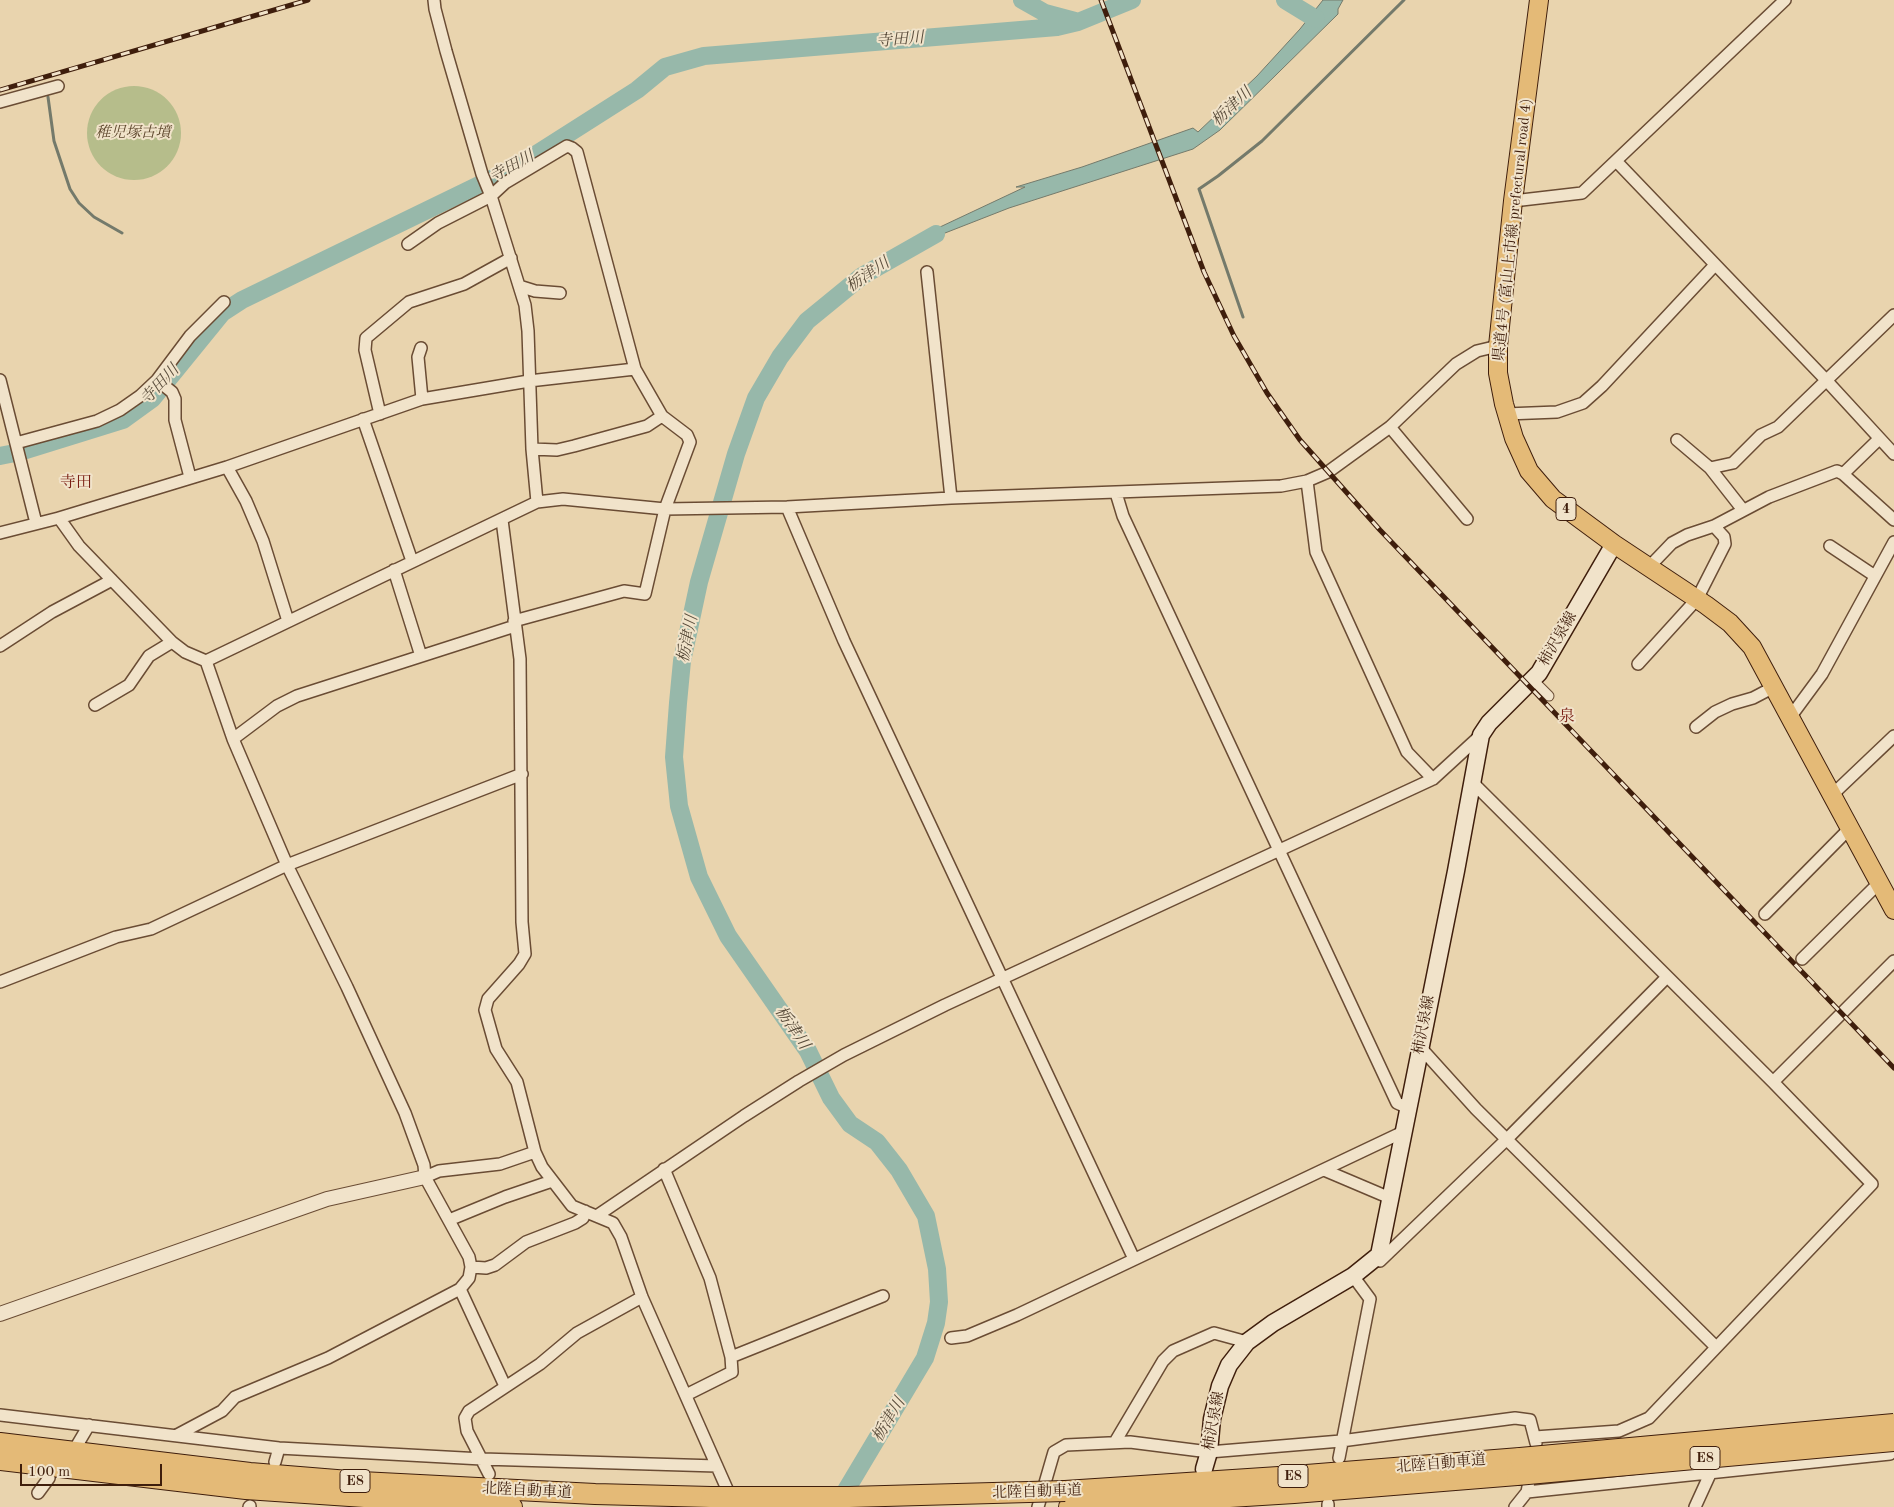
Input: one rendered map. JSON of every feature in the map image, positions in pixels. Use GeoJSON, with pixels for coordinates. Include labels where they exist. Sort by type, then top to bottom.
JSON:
{"type":"FeatureCollection","features":[{"type":"Feature","properties":{"kind":"highway","name":"北陸自動車道"},"geometry":{"type":"LineString","coordinates":[[0,1443],[240,1472],[352,1481],[586,1494],[712,1497],[1067,1499],[1294,1493],[1894,1424]]}},
{"type":"Feature","properties":{"kind":"highway","name":"北陸自動車道"},"geometry":{"type":"LineString","coordinates":[[1518,1466],[1892,1447]]}},
{"type":"Feature","properties":{"kind":"highway","name":"北陸自動車道"},"geometry":{"type":"LineString","coordinates":[[0,1460],[246,1489],[512,1507]]}},
{"type":"Feature","properties":{"kind":"main road","name":"県道4号 (富山上市線 prefectural road 4)"},"geometry":{"type":"LineString","coordinates":[[1539,0],[1513,201],[1498,346],[1498,373],[1506,414],[1514,438],[1527,466],[1553,499],[1614,544],[1730,623],[1752,647],[1894,910]]}},
{"type":"Feature","properties":{"kind":"main road","name":"柿沢泉線"},"geometry":{"type":"LineString","coordinates":[[1204,1469],[1209,1452],[1212,1419],[1220,1386],[1229,1366],[1247,1342],[1273,1323],[1353,1276],[1379,1254],[1481,735],[1489,723],[1533,680],[1548,658],[1614,544]]}},
{"type":"Feature","properties":{"kind":"street"},"geometry":{"type":"LineString","coordinates":[[434,0],[434,9],[482,174],[491,196],[525,305],[528,331],[532,449],[537,502]]}},
{"type":"Feature","properties":{"kind":"street"},"geometry":{"type":"LineString","coordinates":[[1513,201],[1582,193],[1786,0]]}},
{"type":"Feature","properties":{"kind":"street"},"geometry":{"type":"LineString","coordinates":[[0,102],[58,86]]}},
{"type":"Feature","properties":{"kind":"street"},"geometry":{"type":"LineString","coordinates":[[233,739],[277,706],[297,696],[422,656],[514,623],[624,591],[645,594],[665,508],[690,442],[687,435],[662,416],[635,369],[577,152],[567,146],[505,183],[491,196],[438,222],[408,244]]}},
{"type":"Feature","properties":{"kind":"street"},"geometry":{"type":"LineString","coordinates":[[1616,161],[1714,266],[1826,380],[1894,454]]}},
{"type":"Feature","properties":{"kind":"street"},"geometry":{"type":"LineString","coordinates":[[380,414],[365,350],[366,338],[409,302],[464,284],[511,258]]}},
{"type":"Feature","properties":{"kind":"street"},"geometry":{"type":"LineString","coordinates":[[1506,414],[1557,412],[1583,403],[1602,386],[1714,266]]}},
{"type":"Feature","properties":{"kind":"street"},"geometry":{"type":"LineString","coordinates":[[927,272],[951,498]]}},
{"type":"Feature","properties":{"kind":"street"},"geometry":{"type":"LineString","coordinates":[[519,286],[535,291],[560,293]]}},
{"type":"Feature","properties":{"kind":"street"},"geometry":{"type":"LineString","coordinates":[[16,443],[97,421],[120,410],[158,380],[190,336],[224,302]]}},
{"type":"Feature","properties":{"kind":"street"},"geometry":{"type":"LineString","coordinates":[[1710,468],[1733,463],[1761,434],[1778,427],[1894,315]]}},
{"type":"Feature","properties":{"kind":"street"},"geometry":{"type":"LineString","coordinates":[[206,661],[537,502],[564,499],[665,508],[787,507],[951,498],[1281,486],[1307,481],[1328,472],[1390,427],[1456,364],[1477,351],[1498,346]]}},
{"type":"Feature","properties":{"kind":"street"},"geometry":{"type":"LineString","coordinates":[[421,348],[418,357],[422,399]]}},
{"type":"Feature","properties":{"kind":"street"},"geometry":{"type":"LineString","coordinates":[[0,533],[59,518],[227,467],[422,399],[529,381],[635,369]]}},
{"type":"Feature","properties":{"kind":"street"},"geometry":{"type":"LineString","coordinates":[[0,380],[36,523]]}},
{"type":"Feature","properties":{"kind":"street"},"geometry":{"type":"LineString","coordinates":[[158,380],[172,392],[175,400],[176,420],[190,477]]}},
{"type":"Feature","properties":{"kind":"street"},"geometry":{"type":"LineString","coordinates":[[532,449],[557,450],[574,446],[647,426],[662,416]]}},
{"type":"Feature","properties":{"kind":"street"},"geometry":{"type":"LineString","coordinates":[[363,419],[412,561]]}},
{"type":"Feature","properties":{"kind":"street"},"geometry":{"type":"LineString","coordinates":[[1390,427],[1467,519]]}},
{"type":"Feature","properties":{"kind":"street"},"geometry":{"type":"LineString","coordinates":[[1843,474],[1879,439]]}},
{"type":"Feature","properties":{"kind":"street"},"geometry":{"type":"LineString","coordinates":[[1677,440],[1710,468],[1743,510]]}},
{"type":"Feature","properties":{"kind":"street"},"geometry":{"type":"LineString","coordinates":[[227,467],[246,501],[263,541],[288,621]]}},
{"type":"Feature","properties":{"kind":"street"},"geometry":{"type":"LineString","coordinates":[[1649,567],[1672,543],[1686,535],[1714,526],[1769,497],[1837,471],[1843,474],[1894,520]]}},
{"type":"Feature","properties":{"kind":"street"},"geometry":{"type":"LineString","coordinates":[[1307,481],[1316,552],[1407,752],[1433,778]]}},
{"type":"Feature","properties":{"kind":"street"},"geometry":{"type":"LineString","coordinates":[[1116,493],[1123,516],[1278,852],[1397,1103],[1408,1108]]}},
{"type":"Feature","properties":{"kind":"street"},"geometry":{"type":"LineString","coordinates":[[787,507],[844,641],[1134,1259]]}},
{"type":"Feature","properties":{"kind":"street"},"geometry":{"type":"LineString","coordinates":[[59,518],[79,546],[172,642],[185,652],[206,661],[233,739],[287,865],[347,987],[405,1113],[424,1165],[425,1177],[469,1257],[471,1267],[469,1278],[460,1289],[328,1358],[235,1397],[222,1411],[177,1435]]}},
{"type":"Feature","properties":{"kind":"street"},"geometry":{"type":"LineString","coordinates":[[502,520],[520,659],[522,922],[525,954],[519,964],[488,999],[485,1010],[496,1049],[517,1082],[535,1152],[552,1181],[572,1206],[598,1215],[613,1223],[621,1237],[642,1297],[735,1507]]}},
{"type":"Feature","properties":{"kind":"street"},"geometry":{"type":"LineString","coordinates":[[1638,664],[1697,599],[1725,544],[1724,537],[1714,526]]}},
{"type":"Feature","properties":{"kind":"street"},"geometry":{"type":"LineString","coordinates":[[1789,714],[1794,712],[1822,674],[1894,542]]}},
{"type":"Feature","properties":{"kind":"street"},"geometry":{"type":"LineString","coordinates":[[1830,546],[1875,576]]}},
{"type":"Feature","properties":{"kind":"street"},"geometry":{"type":"LineString","coordinates":[[394,570],[422,656]]}},
{"type":"Feature","properties":{"kind":"street"},"geometry":{"type":"LineString","coordinates":[[0,646],[52,612],[112,580]]}},
{"type":"Feature","properties":{"kind":"street"},"geometry":{"type":"LineString","coordinates":[[95,705],[129,685],[148,656],[172,642]]}},
{"type":"Feature","properties":{"kind":"street"},"geometry":{"type":"LineString","coordinates":[[1533,680],[1549,696]]}},
{"type":"Feature","properties":{"kind":"street"},"geometry":{"type":"LineString","coordinates":[[1696,727],[1715,712],[1732,704],[1754,698],[1774,686]]}},
{"type":"Feature","properties":{"kind":"street"},"geometry":{"type":"LineString","coordinates":[[598,1215],[799,1081],[844,1055],[945,1005],[1003,980],[1433,778],[1481,735]]}},
{"type":"Feature","properties":{"kind":"street"},"geometry":{"type":"LineString","coordinates":[[1832,795],[1894,736]]}},
{"type":"Feature","properties":{"kind":"street"},"geometry":{"type":"LineString","coordinates":[[0,982],[116,937],[150,928],[287,865],[522,774]]}},
{"type":"Feature","properties":{"kind":"street"},"geometry":{"type":"LineString","coordinates":[[1473,783],[1774,1082],[1872,1184],[1649,1418],[1619,1431],[1536,1437]]}},
{"type":"Feature","properties":{"kind":"street"},"geometry":{"type":"LineString","coordinates":[[1765,914],[1850,828]]}},
{"type":"Feature","properties":{"kind":"street"},"geometry":{"type":"LineString","coordinates":[[1802,958],[1879,882]]}},
{"type":"Feature","properties":{"kind":"street"},"geometry":{"type":"LineString","coordinates":[[1774,1082],[1894,961]]}},
{"type":"Feature","properties":{"kind":"street"},"geometry":{"type":"LineString","coordinates":[[1370,1260],[1380,1261],[1507,1139],[1667,977]]}},
{"type":"Feature","properties":{"kind":"street"},"geometry":{"type":"LineString","coordinates":[[1420,1047],[1507,1139],[1716,1347]]}},
{"type":"Feature","properties":{"kind":"street"},"geometry":{"type":"LineString","coordinates":[[951,1338],[967,1336],[1017,1315],[1403,1132]]}},
{"type":"Feature","properties":{"kind":"street"},"geometry":{"type":"LineString","coordinates":[[0,1314],[327,1199],[425,1177],[439,1171],[500,1164],[535,1152]]}},
{"type":"Feature","properties":{"kind":"street"},"geometry":{"type":"LineString","coordinates":[[664,1170],[710,1278],[731,1356],[732,1372],[686,1395]]}},
{"type":"Feature","properties":{"kind":"street"},"geometry":{"type":"LineString","coordinates":[[1324,1170],[1390,1198]]}},
{"type":"Feature","properties":{"kind":"street"},"geometry":{"type":"LineString","coordinates":[[449,1220],[505,1197],[552,1181]]}},
{"type":"Feature","properties":{"kind":"street"},"geometry":{"type":"LineString","coordinates":[[471,1267],[486,1268],[495,1265],[526,1242],[575,1223],[583,1218],[585,1211]]}},
{"type":"Feature","properties":{"kind":"street"},"geometry":{"type":"LineString","coordinates":[[1339,1458],[1370,1299],[1353,1276]]}},
{"type":"Feature","properties":{"kind":"street"},"geometry":{"type":"LineString","coordinates":[[460,1289],[505,1386]]}},
{"type":"Feature","properties":{"kind":"street"},"geometry":{"type":"LineString","coordinates":[[731,1356],[883,1296]]}},
{"type":"Feature","properties":{"kind":"street"},"geometry":{"type":"LineString","coordinates":[[489,1474],[468,1431],[465,1418],[469,1411],[540,1364],[577,1333],[642,1297]]}},
{"type":"Feature","properties":{"kind":"street"},"geometry":{"type":"LineString","coordinates":[[1115,1442],[1163,1361],[1173,1351],[1214,1333],[1247,1342]]}},
{"type":"Feature","properties":{"kind":"street"},"geometry":{"type":"LineString","coordinates":[[0,1415],[279,1448],[482,1458],[717,1466]]}},
{"type":"Feature","properties":{"kind":"street"},"geometry":{"type":"LineString","coordinates":[[1038,1507],[1054,1452],[1066,1445],[1115,1442],[1209,1452],[1341,1441],[1514,1418],[1530,1420],[1536,1437],[1527,1492],[1515,1507]]}},
{"type":"Feature","properties":{"kind":"street"},"geometry":{"type":"LineString","coordinates":[[76,1447],[88,1425]]}},
{"type":"Feature","properties":{"kind":"street"},"geometry":{"type":"LineString","coordinates":[[1527,1492],[1711,1472],[1892,1447]]}},
{"type":"Feature","properties":{"kind":"street"},"geometry":{"type":"LineString","coordinates":[[275,1462],[279,1448]]}},
{"type":"Feature","properties":{"kind":"street"},"geometry":{"type":"LineString","coordinates":[[1696,1507],[1711,1472]]}},
{"type":"Feature","properties":{"kind":"street"},"geometry":{"type":"LineString","coordinates":[[38,1493],[49,1478]]}},
{"type":"Feature","properties":{"kind":"green space","name":"稚児塚古墳"},"geometry":{"type":"Polygon","coordinates":[[[134,86],[152,89],[167,100],[178,115],[181,133],[178,151],[167,166],[152,177],[134,180],[116,177],[101,166],[90,151],[87,133],[90,115],[101,100],[116,89],[134,86]]]}},
{"type":"Feature","properties":{"kind":"water"},"geometry":{"type":"Polygon","coordinates":[[[1323,0],[1343,0],[1338,9],[1338,14],[1220,130],[1193,149],[1009,208],[899,251],[923,235],[1025,187],[1016,187],[1082,167],[1193,128],[1198,132],[1257,76],[1300,29],[1323,0]]]}},
{"type":"Feature","properties":{"kind":"waterway"},"geometry":{"type":"LineString","coordinates":[[1022,0],[1045,13],[1075,21]]}},
{"type":"Feature","properties":{"kind":"waterway","name":"寺田川"},"geometry":{"type":"LineString","coordinates":[[0,456],[20,452],[123,420],[152,399],[222,313],[242,300],[516,167],[637,90],[665,67],[704,56],[1057,27],[1078,22],[1132,0]]}},
{"type":"Feature","properties":{"kind":"waterway"},"geometry":{"type":"LineString","coordinates":[[1285,0],[1316,19]]}},
{"type":"Feature","properties":{"kind":"waterway"},"geometry":{"type":"LineString","coordinates":[[1243,317],[1199,189],[1262,141],[1404,0]]}},
{"type":"Feature","properties":{"kind":"waterway"},"geometry":{"type":"LineString","coordinates":[[48,97],[54,141],[70,189],[79,203],[94,217],[122,233]]}},
{"type":"Feature","properties":{"kind":"waterway","name":"栃津川"},"geometry":{"type":"LineString","coordinates":[[836,1507],[925,1358],[936,1323],[939,1302],[937,1269],[926,1216],[899,1170],[877,1142],[850,1124],[831,1098],[808,1051],[728,936],[699,877],[679,806],[674,757],[678,703],[682,661],[699,582],[736,454],[756,398],[780,357],[807,321],[862,276],[936,234]]}},
{"type":"Feature","properties":{"kind":"railway"},"geometry":{"type":"LineString","coordinates":[[0,90],[308,0]]}},
{"type":"Feature","properties":{"kind":"railway"},"geometry":{"type":"LineString","coordinates":[[1101,0],[1204,272],[1234,336],[1267,393],[1300,440],[1380,530],[1894,1068]]}},
{"type":"Feature","properties":{"kind":"district","name":"寺田"},"geometry":{"type":"Point","coordinates":[76,483]}},
{"type":"Feature","properties":{"kind":"district","name":"泉"},"geometry":{"type":"Point","coordinates":[1567,717]}}]}
